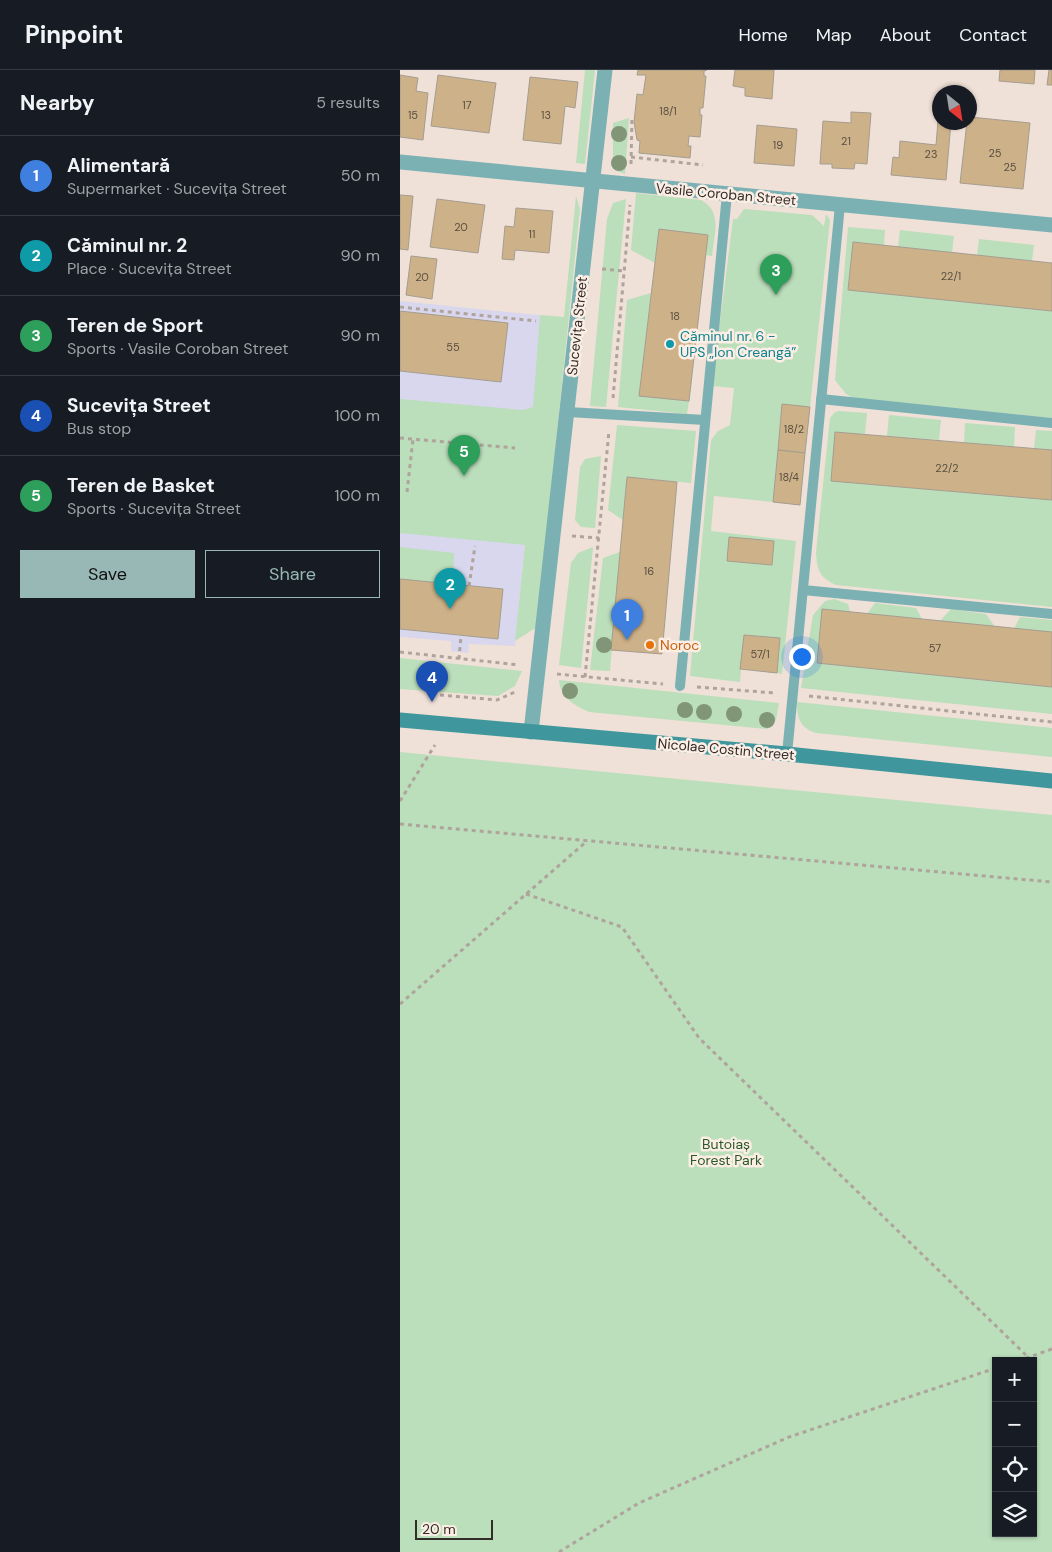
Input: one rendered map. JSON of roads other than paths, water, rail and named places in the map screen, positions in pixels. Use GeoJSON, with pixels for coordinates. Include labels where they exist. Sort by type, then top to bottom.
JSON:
{"type":"FeatureCollection","features":[{"type":"Feature","properties":{"kind":"main road","name":"Nicolae Costin Street"},"geometry":{"type":"LineString","coordinates":[[400,720],[787,754],[1052,781]]}},
{"type":"Feature","properties":{"kind":"street","name":"Sucevița Street"},"geometry":{"type":"LineString","coordinates":[[531,732],[594,182],[605,70]]}},
{"type":"Feature","properties":{"kind":"street","name":"Vasile Coroban Street"},"geometry":{"type":"LineString","coordinates":[[400,162],[1052,226]]}},
{"type":"Feature","properties":{"kind":"lane"},"geometry":{"type":"LineString","coordinates":[[680,686],[727,194]]}},
{"type":"Feature","properties":{"kind":"lane"},"geometry":{"type":"LineString","coordinates":[[787,754],[840,205]]}},
{"type":"Feature","properties":{"kind":"lane"},"geometry":{"type":"LineString","coordinates":[[821,399],[1052,423]]}},
{"type":"Feature","properties":{"kind":"lane"},"geometry":{"type":"LineString","coordinates":[[568,412],[705,420]]}},
{"type":"Feature","properties":{"kind":"lane"},"geometry":{"type":"LineString","coordinates":[[803,590],[1052,614]]}},
{"type":"Feature","properties":{"kind":"place","name":"Teren de Sport"},"geometry":{"type":"Point","coordinates":[776,295]}},
{"type":"Feature","properties":{"kind":"place","name":"Căminul nr. 6 - UPS „Ion Creangă”"},"geometry":{"type":"Point","coordinates":[670,344]}},
{"type":"Feature","properties":{"kind":"place","name":"Teren de Basket"},"geometry":{"type":"Point","coordinates":[464,476]}},
{"type":"Feature","properties":{"kind":"place","name":"Căminul nr. 2"},"geometry":{"type":"Point","coordinates":[450,609]}},
{"type":"Feature","properties":{"kind":"place","name":"Alimentară"},"geometry":{"type":"Point","coordinates":[627,640]}},
{"type":"Feature","properties":{"kind":"place","name":"Noroc"},"geometry":{"type":"Point","coordinates":[650,645]}},
{"type":"Feature","properties":{"kind":"place","name":"Sucevița Street"},"geometry":{"type":"Point","coordinates":[432,702]}},
{"type":"Feature","properties":{"kind":"park label","name":"Butoiaș Forest Park"},"geometry":{"type":"Point","coordinates":[726,1152]}}]}
